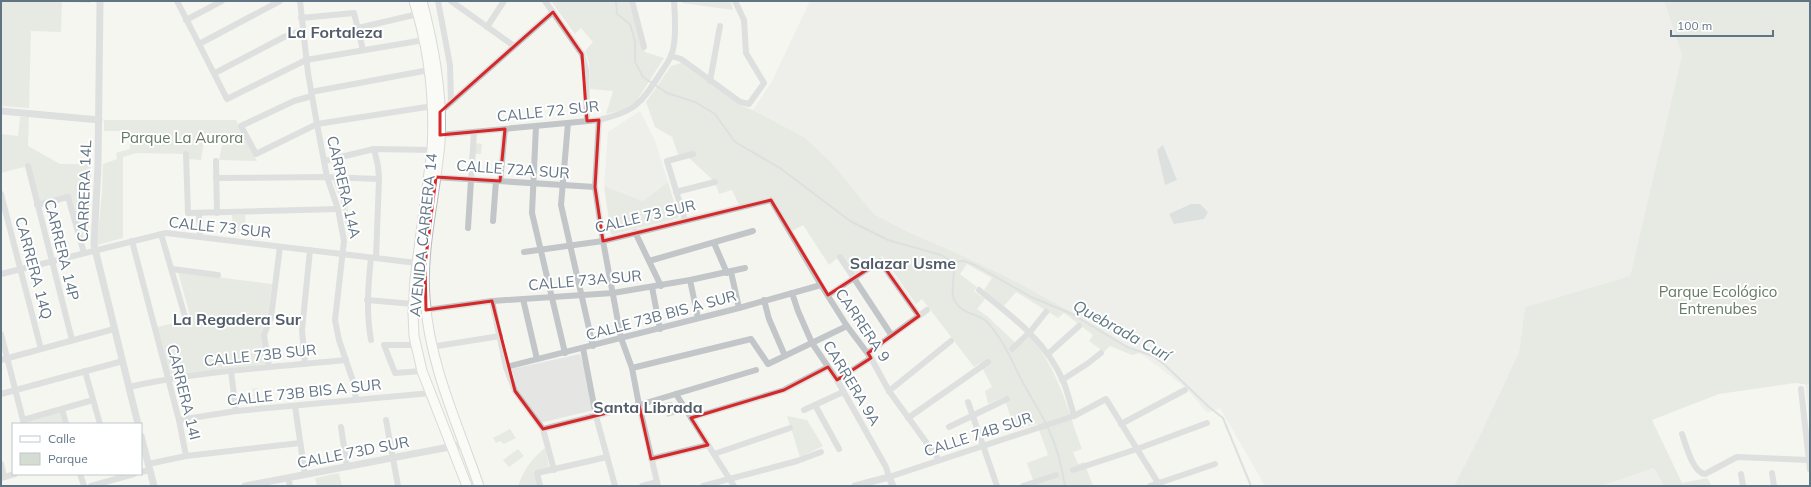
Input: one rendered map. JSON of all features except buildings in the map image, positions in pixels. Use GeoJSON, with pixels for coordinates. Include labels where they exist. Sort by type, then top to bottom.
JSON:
{"type":"FeatureCollection","features":[{"type":"Feature","properties":{"kind":"main road","name":"AVENIDA CARRERA 14"},"geometry":{"type":"LineString","coordinates":[[414,1],[424,40],[440,135],[417,263],[413,304],[415,345],[422,371],[467,486]]}},
{"type":"Feature","properties":{"kind":"main road","name":"AVENIDA CARRERA 14"},"geometry":{"type":"LineString","coordinates":[[422,1],[433,50],[436,109],[425,265],[426,310],[431,347],[438,370],[480,486]]}},
{"type":"Feature","properties":{"kind":"street"},"geometry":{"type":"LineString","coordinates":[[177,1],[227,99],[306,60],[424,40]]}},
{"type":"Feature","properties":{"kind":"street"},"geometry":{"type":"LineString","coordinates":[[186,20],[222,1]]}},
{"type":"Feature","properties":{"kind":"street"},"geometry":{"type":"LineString","coordinates":[[199,44],[280,1]]}},
{"type":"Feature","properties":{"kind":"street","name":"CARRERA 14A"},"geometry":{"type":"LineString","coordinates":[[300,1],[302,30],[316,124],[327,178],[338,209],[344,241],[336,320],[337,334],[354,384],[356,400]]}},
{"type":"Feature","properties":{"kind":"street"},"geometry":{"type":"LineString","coordinates":[[438,1],[450,65],[451,102]]}},
{"type":"Feature","properties":{"kind":"street"},"geometry":{"type":"LineString","coordinates":[[451,1],[514,46]]}},
{"type":"Feature","properties":{"kind":"street"},"geometry":{"type":"LineString","coordinates":[[460,7],[464,1]]}},
{"type":"Feature","properties":{"kind":"street"},"geometry":{"type":"LineString","coordinates":[[487,27],[504,1]]}},
{"type":"Feature","properties":{"kind":"street"},"geometry":{"type":"LineString","coordinates":[[545,1],[582,54],[586,70],[587,121]]}},
{"type":"Feature","properties":{"kind":"street"},"geometry":{"type":"LineString","coordinates":[[632,1],[644,47]]}},
{"type":"Feature","properties":{"kind":"street"},"geometry":{"type":"LineString","coordinates":[[674,1],[674,44],[671,56],[681,59],[740,102],[749,104],[764,82],[746,53],[744,20],[735,1]]}},
{"type":"Feature","properties":{"kind":"street","name":"CARRERA 14L"},"geometry":{"type":"LineString","coordinates":[[100,2],[98,200],[93,239],[138,423]]}},
{"type":"Feature","properties":{"kind":"street"},"geometry":{"type":"LineString","coordinates":[[429,70],[311,94],[241,126],[256,154],[316,124],[436,109],[451,102],[554,12]]}},
{"type":"Feature","properties":{"kind":"street"},"geometry":{"type":"LineString","coordinates":[[301,18],[354,13],[363,50]]}},
{"type":"Feature","properties":{"kind":"street"},"geometry":{"type":"LineString","coordinates":[[358,28],[418,14]]}},
{"type":"Feature","properties":{"kind":"street"},"geometry":{"type":"LineString","coordinates":[[710,81],[720,26]]}},
{"type":"Feature","properties":{"kind":"street"},"geometry":{"type":"LineString","coordinates":[[215,73],[284,37],[302,30]]}},
{"type":"Feature","properties":{"kind":"street","name":"CALLE 72 SUR"},"geometry":{"type":"LineString","coordinates":[[440,135],[599,120],[627,111],[640,103],[648,93],[671,56]]}},
{"type":"Feature","properties":{"kind":"street"},"geometry":{"type":"LineString","coordinates":[[1,111],[99,120]]}},
{"type":"Feature","properties":{"kind":"street"},"geometry":{"type":"LineString","coordinates":[[599,120],[595,187],[603,241],[621,338],[632,368],[657,484],[642,486]]}},
{"type":"Feature","properties":{"kind":"street"},"geometry":{"type":"LineString","coordinates":[[568,123],[561,205],[580,295],[593,346]]}},
{"type":"Feature","properties":{"kind":"street"},"geometry":{"type":"LineString","coordinates":[[536,126],[532,213],[550,297],[565,353]]}},
{"type":"Feature","properties":{"kind":"street"},"geometry":{"type":"LineString","coordinates":[[493,221],[505,129]]}},
{"type":"Feature","properties":{"kind":"street"},"geometry":{"type":"LineString","coordinates":[[468,228],[474,132]]}},
{"type":"Feature","properties":{"kind":"street"},"geometry":{"type":"LineString","coordinates":[[371,340],[367,300],[373,258],[379,179],[374,149]]}},
{"type":"Feature","properties":{"kind":"street"},"geometry":{"type":"LineString","coordinates":[[324,161],[374,149],[432,150]]}},
{"type":"Feature","properties":{"kind":"street"},"geometry":{"type":"LineString","coordinates":[[186,154],[188,213],[338,209]]}},
{"type":"Feature","properties":{"kind":"street"},"geometry":{"type":"LineString","coordinates":[[684,220],[666,161],[694,154]]}},
{"type":"Feature","properties":{"kind":"street"},"geometry":{"type":"LineString","coordinates":[[216,161],[217,213]]}},
{"type":"Feature","properties":{"kind":"street","name":"CARRERA 14P"},"geometry":{"type":"LineString","coordinates":[[28,166],[72,340]]}},
{"type":"Feature","properties":{"kind":"street","name":"CALLE 72A SUR"},"geometry":{"type":"LineString","coordinates":[[432,176],[595,187]]}},
{"type":"Feature","properties":{"kind":"street"},"geometry":{"type":"LineString","coordinates":[[216,178],[379,179]]}},
{"type":"Feature","properties":{"kind":"street"},"geometry":{"type":"LineString","coordinates":[[676,192],[715,182]]}},
{"type":"Feature","properties":{"kind":"street","name":"CARRERA 14Q"},"geometry":{"type":"LineString","coordinates":[[1,194],[41,349]]}},
{"type":"Feature","properties":{"kind":"street"},"geometry":{"type":"LineString","coordinates":[[37,205],[68,197],[84,253]]}},
{"type":"Feature","properties":{"kind":"street","name":"CALLE 73 SUR"},"geometry":{"type":"LineString","coordinates":[[524,252],[603,241],[771,200]]}},
{"type":"Feature","properties":{"kind":"street","name":"CARRERA 9"},"geometry":{"type":"LineString","coordinates":[[771,200],[847,326],[870,355],[889,391],[939,460]]}},
{"type":"Feature","properties":{"kind":"street"},"geometry":{"type":"LineString","coordinates":[[199,213],[200,237]]}},
{"type":"Feature","properties":{"kind":"street"},"geometry":{"type":"LineString","coordinates":[[649,261],[753,231]]}},
{"type":"Feature","properties":{"kind":"street"},"geometry":{"type":"LineString","coordinates":[[635,232],[661,286]]}},
{"type":"Feature","properties":{"kind":"street"},"geometry":{"type":"LineString","coordinates":[[161,234],[186,320]]}},
{"type":"Feature","properties":{"kind":"street","name":"CALLE 73 SUR"},"geometry":{"type":"LineString","coordinates":[[1,274],[161,234],[200,237],[417,263]]}},
{"type":"Feature","properties":{"kind":"street","name":"CARRERA 14I"},"geometry":{"type":"LineString","coordinates":[[132,241],[169,378],[186,456]]}},
{"type":"Feature","properties":{"kind":"street"},"geometry":{"type":"LineString","coordinates":[[714,243],[729,272],[739,308]]}},
{"type":"Feature","properties":{"kind":"street"},"geometry":{"type":"LineString","coordinates":[[269,367],[264,335],[271,317],[280,247]]}},
{"type":"Feature","properties":{"kind":"street"},"geometry":{"type":"LineString","coordinates":[[305,364],[302,330],[310,250]]}},
{"type":"Feature","properties":{"kind":"street"},"geometry":{"type":"LineString","coordinates":[[840,257],[892,336]]}},
{"type":"Feature","properties":{"kind":"street"},"geometry":{"type":"LineString","coordinates":[[828,295],[880,261],[919,316]]}},
{"type":"Feature","properties":{"kind":"street","name":"CALLE 73A SUR"},"geometry":{"type":"LineString","coordinates":[[426,310],[492,301],[613,293],[661,286],[745,268]]}},
{"type":"Feature","properties":{"kind":"street"},"geometry":{"type":"LineString","coordinates":[[172,269],[218,275]]}},
{"type":"Feature","properties":{"kind":"street"},"geometry":{"type":"LineString","coordinates":[[690,280],[698,318]]}},
{"type":"Feature","properties":{"kind":"street","name":"CALLE 73B BIS A SUR"},"geometry":{"type":"LineString","coordinates":[[506,367],[660,329],[821,285]]}},
{"type":"Feature","properties":{"kind":"street"},"geometry":{"type":"LineString","coordinates":[[652,287],[660,329]]}},
{"type":"Feature","properties":{"kind":"street"},"geometry":{"type":"LineString","coordinates":[[980,290],[1030,332],[1048,354],[1062,380],[1074,416]]}},
{"type":"Feature","properties":{"kind":"street","name":"CARRERA 9A"},"geometry":{"type":"LineString","coordinates":[[792,292],[798,311],[812,343],[837,380],[886,467],[893,486]]}},
{"type":"Feature","properties":{"kind":"street"},"geometry":{"type":"LineString","coordinates":[[523,299],[537,360]]}},
{"type":"Feature","properties":{"kind":"street"},"geometry":{"type":"LineString","coordinates":[[367,300],[413,304]]}},
{"type":"Feature","properties":{"kind":"street"},"geometry":{"type":"LineString","coordinates":[[764,300],[769,319],[785,356]]}},
{"type":"Feature","properties":{"kind":"street"},"geometry":{"type":"LineString","coordinates":[[492,301],[506,367],[515,391],[544,429],[554,470]]}},
{"type":"Feature","properties":{"kind":"street"},"geometry":{"type":"LineString","coordinates":[[837,380],[927,310]]}},
{"type":"Feature","properties":{"kind":"street"},"geometry":{"type":"LineString","coordinates":[[1012,349],[1030,332],[1046,312]]}},
{"type":"Feature","properties":{"kind":"street"},"geometry":{"type":"LineString","coordinates":[[632,368],[751,339],[768,364],[847,326]]}},
{"type":"Feature","properties":{"kind":"street"},"geometry":{"type":"LineString","coordinates":[[1048,354],[1079,326]]}},
{"type":"Feature","properties":{"kind":"street"},"geometry":{"type":"LineString","coordinates":[[4,359],[114,329]]}},
{"type":"Feature","properties":{"kind":"street"},"geometry":{"type":"LineString","coordinates":[[1,334],[4,359],[24,422],[93,400]]}},
{"type":"Feature","properties":{"kind":"street"},"geometry":{"type":"LineString","coordinates":[[431,347],[500,336]]}},
{"type":"Feature","properties":{"kind":"street"},"geometry":{"type":"LineString","coordinates":[[889,391],[951,341]]}},
{"type":"Feature","properties":{"kind":"street"},"geometry":{"type":"LineString","coordinates":[[415,345],[384,345],[395,373],[422,371]]}},
{"type":"Feature","properties":{"kind":"street"},"geometry":{"type":"LineString","coordinates":[[583,348],[596,416],[615,486]]}},
{"type":"Feature","properties":{"kind":"street"},"geometry":{"type":"LineString","coordinates":[[1062,380],[1101,353]]}},
{"type":"Feature","properties":{"kind":"street","name":"CALLE 73B SUR"},"geometry":{"type":"LineString","coordinates":[[129,387],[169,378],[346,360]]}},
{"type":"Feature","properties":{"kind":"street"},"geometry":{"type":"LineString","coordinates":[[1,394],[123,361]]}},
{"type":"Feature","properties":{"kind":"street"},"geometry":{"type":"LineString","coordinates":[[908,418],[988,362]]}},
{"type":"Feature","properties":{"kind":"street"},"geometry":{"type":"LineString","coordinates":[[691,418],[784,390],[828,366]]}},
{"type":"Feature","properties":{"kind":"street"},"geometry":{"type":"LineString","coordinates":[[544,429],[639,405],[756,370]]}},
{"type":"Feature","properties":{"kind":"street"},"geometry":{"type":"LineString","coordinates":[[85,371],[100,423]]}},
{"type":"Feature","properties":{"kind":"street"},"geometry":{"type":"LineString","coordinates":[[231,371],[236,411]]}},
{"type":"Feature","properties":{"kind":"street"},"geometry":{"type":"LineString","coordinates":[[1801,389],[1810,470]]}},
{"type":"Feature","properties":{"kind":"street"},"geometry":{"type":"LineString","coordinates":[[1159,484],[1121,424],[1185,390]]}},
{"type":"Feature","properties":{"kind":"street"},"geometry":{"type":"LineString","coordinates":[[804,410],[843,392]]}},
{"type":"Feature","properties":{"kind":"street","name":"CALLE 73B BIS A SUR"},"geometry":{"type":"LineString","coordinates":[[179,420],[236,411],[431,393]]}},
{"type":"Feature","properties":{"kind":"street"},"geometry":{"type":"LineString","coordinates":[[676,394],[734,486]]}},
{"type":"Feature","properties":{"kind":"street"},"geometry":{"type":"LineString","coordinates":[[949,427],[1007,399]]}},
{"type":"Feature","properties":{"kind":"street","name":"CALLE 74B SUR"},"geometry":{"type":"LineString","coordinates":[[855,486],[889,477],[1051,424],[1074,416],[1106,399],[1121,424]]}},
{"type":"Feature","properties":{"kind":"street"},"geometry":{"type":"LineString","coordinates":[[968,402],[997,486]]}},
{"type":"Feature","properties":{"kind":"street"},"geometry":{"type":"LineString","coordinates":[[815,405],[839,448]]}},
{"type":"Feature","properties":{"kind":"street"},"geometry":{"type":"LineString","coordinates":[[295,406],[305,475]]}},
{"type":"Feature","properties":{"kind":"street"},"geometry":{"type":"LineString","coordinates":[[62,409],[66,423]]}},
{"type":"Feature","properties":{"kind":"street"},"geometry":{"type":"LineString","coordinates":[[386,420],[398,486]]}},
{"type":"Feature","properties":{"kind":"street"},"geometry":{"type":"LineString","coordinates":[[1073,470],[1137,449],[1207,423]]}},
{"type":"Feature","properties":{"kind":"street"},"geometry":{"type":"LineString","coordinates":[[341,427],[347,467]]}},
{"type":"Feature","properties":{"kind":"street"},"geometry":{"type":"LineString","coordinates":[[714,454],[790,428]]}},
{"type":"Feature","properties":{"kind":"street"},"geometry":{"type":"LineString","coordinates":[[1682,434],[1696,470],[1706,474],[1736,457],[1808,460]]}},
{"type":"Feature","properties":{"kind":"street"},"geometry":{"type":"LineString","coordinates":[[142,440],[154,486]]}},
{"type":"Feature","properties":{"kind":"street"},"geometry":{"type":"LineString","coordinates":[[142,471],[149,467],[186,456],[300,443]]}},
{"type":"Feature","properties":{"kind":"street","name":"CALLE 73D SUR"},"geometry":{"type":"LineString","coordinates":[[245,486],[257,485],[465,444]]}},
{"type":"Feature","properties":{"kind":"street"},"geometry":{"type":"LineString","coordinates":[[651,459],[708,445]]}},
{"type":"Feature","properties":{"kind":"street"},"geometry":{"type":"LineString","coordinates":[[703,486],[797,462],[821,452]]}},
{"type":"Feature","properties":{"kind":"street"},"geometry":{"type":"LineString","coordinates":[[540,486],[537,473],[607,457]]}},
{"type":"Feature","properties":{"kind":"street"},"geometry":{"type":"LineString","coordinates":[[1,464],[3,478]]}},
{"type":"Feature","properties":{"kind":"street"},"geometry":{"type":"LineString","coordinates":[[1150,486],[1215,464]]}},
{"type":"Feature","properties":{"kind":"street"},"geometry":{"type":"LineString","coordinates":[[1772,473],[1774,486]]}},
{"type":"Feature","properties":{"kind":"street"},"geometry":{"type":"LineString","coordinates":[[1741,474],[1743,486]]}},
{"type":"Feature","properties":{"kind":"street"},"geometry":{"type":"LineString","coordinates":[[80,475],[84,486]]}},
{"type":"Feature","properties":{"kind":"street"},"geometry":{"type":"LineString","coordinates":[[1023,486],[1056,475]]}},
{"type":"Feature","properties":{"kind":"street"},"geometry":{"type":"LineString","coordinates":[[91,486],[107,484],[115,476]]}},
{"type":"Feature","properties":{"kind":"street"},"geometry":{"type":"LineString","coordinates":[[288,478],[290,486]]}},
{"type":"Feature","properties":{"kind":"highlighted area"},"geometry":{"type":"Polygon","coordinates":[[[553,12],[582,54],[587,121],[599,120],[595,187],[603,241],[771,200],[828,295],[880,261],[919,316],[868,353],[871,358],[837,380],[828,367],[784,390],[691,418],[708,445],[651,459],[639,405],[543,429],[515,391],[492,301],[426,310],[425,265],[436,177],[500,181],[505,129],[440,135],[440,112],[553,12]]]}},
{"type":"Feature","properties":{"kind":"shaded area"},"geometry":{"type":"Polygon","coordinates":[[[810,1],[1664,1],[1682,55],[1630,276],[1525,307],[1519,352],[1454,486],[1265,486],[1220,408],[1207,413],[1186,388],[1147,358],[1081,317],[1009,278],[906,231],[874,214],[830,161],[804,137],[753,110],[772,81],[810,1]]]}},
{"type":"Feature","properties":{"kind":"shaded area"},"geometry":{"type":"Polygon","coordinates":[[[640,111],[655,141],[668,182],[643,201],[604,186],[608,132],[640,111]]]}},
{"type":"Feature","properties":{"kind":"shaded area"},"geometry":{"type":"Polygon","coordinates":[[[1163,145],[1177,180],[1165,185],[1157,150],[1163,145]]]}},
{"type":"Feature","properties":{"kind":"shaded area"},"geometry":{"type":"Polygon","coordinates":[[[1191,204],[1200,204],[1208,212],[1204,219],[1174,224],[1169,214],[1191,204]]]}},
{"type":"Feature","properties":{"kind":"shaded area"},"geometry":{"type":"Polygon","coordinates":[[[580,354],[587,377],[594,410],[540,423],[537,416],[516,387],[511,369],[580,354]]]}},
{"type":"Feature","properties":{"kind":"shaded area"},"geometry":{"type":"Polygon","coordinates":[[[1805,384],[1810,385],[1810,425],[1805,384]]]}},
{"type":"Feature","properties":{"kind":"shaded area"},"geometry":{"type":"Polygon","coordinates":[[[252,388],[258,388],[260,404],[255,405],[252,388]]]}},
{"type":"Feature","properties":{"kind":"shaded area"},"geometry":{"type":"Polygon","coordinates":[[[1654,468],[1664,486],[1602,486],[1654,468]]]}},
{"type":"Feature","properties":{"kind":"green space"},"geometry":{"type":"Polygon","coordinates":[[[1,1],[90,1],[90,3],[62,2],[61,32],[31,31],[29,108],[1,106],[1,1]]]}},
{"type":"Feature","properties":{"kind":"green space"},"geometry":{"type":"Polygon","coordinates":[[[551,1],[631,1],[645,52],[664,58],[636,102],[622,110],[606,114],[613,91],[590,89],[589,63],[585,51],[593,42],[581,28],[575,34],[551,1]]]}},
{"type":"Feature","properties":{"kind":"green space"},"geometry":{"type":"Polygon","coordinates":[[[682,1],[731,1],[733,10],[682,3],[682,1]]]}},
{"type":"Feature","properties":{"kind":"green space","name":"Parque Ecológico Entrenubes"},"geometry":{"type":"Polygon","coordinates":[[[1664,1],[1810,1],[1810,385],[1795,383],[1719,394],[1652,420],[1682,483],[1707,478],[1712,486],[1664,486],[1654,468],[1602,486],[1454,486],[1519,352],[1525,307],[1630,276],[1682,55],[1664,1]]]}},
{"type":"Feature","properties":{"kind":"green space"},"geometry":{"type":"Polygon","coordinates":[[[681,63],[739,105],[753,110],[804,137],[830,161],[874,214],[906,231],[1009,278],[1081,317],[1140,353],[1132,355],[1110,346],[1104,352],[1089,341],[1093,335],[1064,313],[1058,318],[1016,292],[1004,306],[984,290],[992,278],[967,264],[960,274],[977,287],[974,291],[985,299],[977,309],[988,317],[1019,346],[1030,337],[1040,350],[1055,376],[1067,404],[1082,449],[1073,452],[1078,464],[1084,462],[1093,486],[1035,486],[1027,463],[1048,455],[1037,424],[1015,430],[1004,397],[988,404],[985,391],[992,387],[980,363],[974,367],[922,299],[916,304],[882,256],[855,274],[841,255],[829,265],[803,225],[790,232],[771,200],[740,207],[732,190],[719,194],[715,182],[687,156],[679,157],[672,137],[655,127],[646,102],[671,66],[681,63]]]}},
{"type":"Feature","properties":{"kind":"green space","name":"Parque La Aurora"},"geometry":{"type":"Polygon","coordinates":[[[20,117],[29,117],[28,146],[60,164],[91,164],[90,204],[81,245],[68,197],[37,205],[28,166],[1,173],[1,134],[18,136],[20,117]]]}},
{"type":"Feature","properties":{"kind":"green space","name":"Parque La Aurora"},"geometry":{"type":"Polygon","coordinates":[[[104,120],[236,120],[257,161],[219,160],[223,140],[205,136],[201,160],[187,159],[186,154],[136,153],[123,157],[123,238],[97,245],[103,164],[117,159],[116,153],[130,149],[130,131],[104,131],[104,120]]]}},
{"type":"Feature","properties":{"kind":"green space"},"geometry":{"type":"Polygon","coordinates":[[[475,143],[482,144],[481,154],[475,154],[475,143]]]}},
{"type":"Feature","properties":{"kind":"green space"},"geometry":{"type":"Polygon","coordinates":[[[333,181],[349,182],[347,232],[341,202],[333,181]]]}},
{"type":"Feature","properties":{"kind":"green space"},"geometry":{"type":"Polygon","coordinates":[[[668,182],[679,218],[611,235],[604,186],[643,201],[668,182]]]}},
{"type":"Feature","properties":{"kind":"green space"},"geometry":{"type":"Polygon","coordinates":[[[232,215],[245,215],[246,231],[233,232],[232,215]]]}},
{"type":"Feature","properties":{"kind":"green space"},"geometry":{"type":"Polygon","coordinates":[[[178,272],[272,284],[268,316],[262,332],[266,364],[169,375],[157,327],[191,319],[178,272]]]}},
{"type":"Feature","properties":{"kind":"green space"},"geometry":{"type":"Polygon","coordinates":[[[672,402],[681,413],[667,417],[664,403],[672,402]]]}},
{"type":"Feature","properties":{"kind":"green space"},"geometry":{"type":"Polygon","coordinates":[[[60,412],[63,423],[25,423],[60,412]]]}},
{"type":"Feature","properties":{"kind":"green space"},"geometry":{"type":"Polygon","coordinates":[[[787,416],[807,420],[823,446],[800,457],[787,416]]]}},
{"type":"Feature","properties":{"kind":"green space"},"geometry":{"type":"Polygon","coordinates":[[[510,429],[516,438],[504,444],[500,441],[496,443],[493,438],[510,429]]]}},
{"type":"Feature","properties":{"kind":"green space"},"geometry":{"type":"Polygon","coordinates":[[[545,448],[549,467],[534,471],[538,486],[518,486],[528,465],[545,448]]]}},
{"type":"Feature","properties":{"kind":"green space"},"geometry":{"type":"Polygon","coordinates":[[[518,449],[524,456],[509,467],[503,460],[518,449]]]}},
{"type":"Feature","properties":{"kind":"green space"},"geometry":{"type":"Polygon","coordinates":[[[339,473],[342,486],[317,486],[315,478],[339,473]]]}},
{"type":"Feature","properties":{"kind":"waterway"},"geometry":{"type":"LineString","coordinates":[[616,1],[617,14],[630,24],[635,41],[635,62],[643,77],[667,93],[695,102],[715,114],[735,142],[780,168],[850,221],[888,240],[941,255],[953,262],[954,299],[959,307],[984,319],[1001,341],[1049,430],[1059,458],[1065,486]]}},
{"type":"Feature","properties":{"kind":"waterway","name":"Quebrada Curí"},"geometry":{"type":"LineString","coordinates":[[953,262],[964,261],[975,265],[1031,297],[1072,314],[1127,347],[1153,356],[1223,418],[1251,486]]}},
{"type":"Feature","properties":{"kind":"district","name":"La Fortaleza"},"geometry":{"type":"Point","coordinates":[335,32]}},
{"type":"Feature","properties":{"kind":"district","name":"Salazar Usme"},"geometry":{"type":"Point","coordinates":[903,263]}},
{"type":"Feature","properties":{"kind":"district","name":"La Regadera Sur"},"geometry":{"type":"Point","coordinates":[237,319]}},
{"type":"Feature","properties":{"kind":"district","name":"Santa Librada"},"geometry":{"type":"Point","coordinates":[648,407]}}]}
